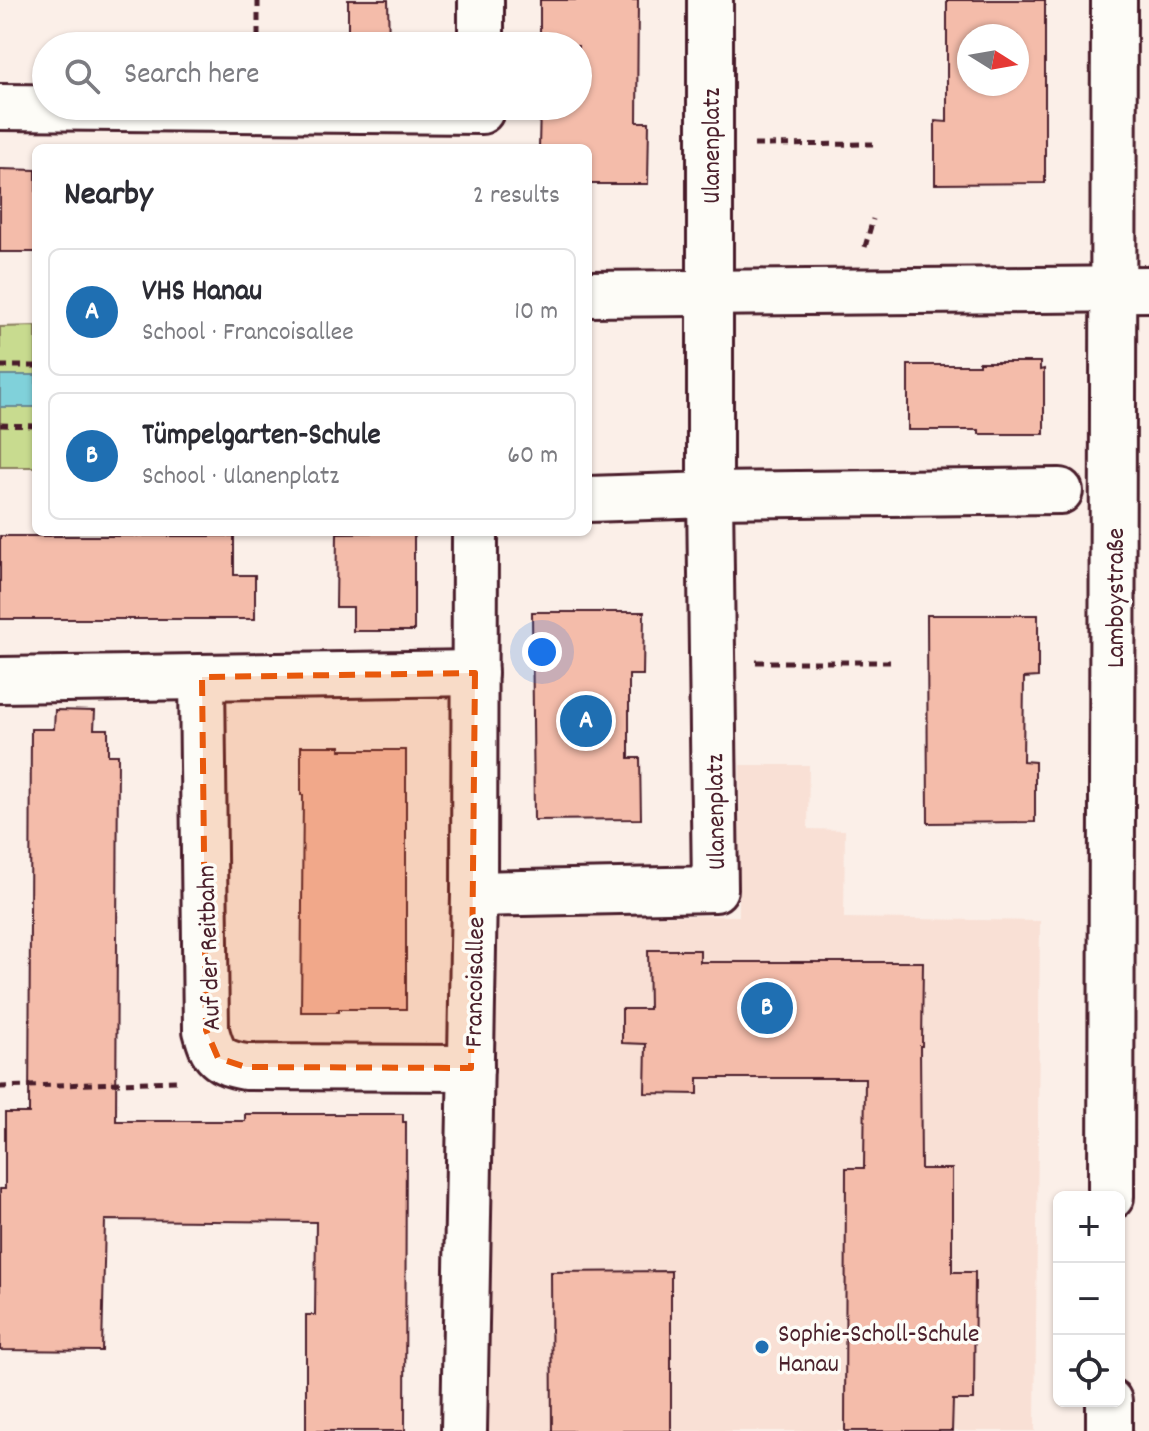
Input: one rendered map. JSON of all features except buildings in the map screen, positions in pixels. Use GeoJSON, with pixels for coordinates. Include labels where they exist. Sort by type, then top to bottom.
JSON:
{"type":"FeatureCollection","features":[{"type":"Feature","properties":{"kind":"street"},"geometry":{"type":"LineString","coordinates":[[481,0],[481,32]]}},
{"type":"Feature","properties":{"kind":"street","name":"Ulanenplatz"},"geometry":{"type":"LineString","coordinates":[[474,894],[715,889],[710,495],[710,0]]}},
{"type":"Feature","properties":{"kind":"street","name":"Lamboystraße"},"geometry":{"type":"LineString","coordinates":[[1111,1191],[1131,290],[1114,0]]}},
{"type":"Feature","properties":{"kind":"street"},"geometry":{"type":"LineString","coordinates":[[0,107],[32,108]]}},
{"type":"Feature","properties":{"kind":"street"},"geometry":{"type":"LineString","coordinates":[[417,120],[481,122]]}},
{"type":"Feature","properties":{"kind":"street"},"geometry":{"type":"LineString","coordinates":[[592,294],[1131,290]]}},
{"type":"Feature","properties":{"kind":"street"},"geometry":{"type":"LineString","coordinates":[[592,499],[1060,491]]}},
{"type":"Feature","properties":{"kind":"street","name":"Francoisallee"},"geometry":{"type":"LineString","coordinates":[[464,1431],[474,894],[475,536]]}},
{"type":"Feature","properties":{"kind":"street"},"geometry":{"type":"LineString","coordinates":[[0,680],[475,673]]}},
{"type":"Feature","properties":{"kind":"street","name":"Auf der Reitbahn"},"geometry":{"type":"LineString","coordinates":[[202,677],[206,1030],[211,1049],[218,1058],[246,1067],[471,1068]]}},
{"type":"Feature","properties":{"kind":"street"},"geometry":{"type":"LineString","coordinates":[[1109,1407],[1109,1431]]}},
{"type":"Feature","properties":{"kind":"path"},"geometry":{"type":"LineString","coordinates":[[258,0],[258,32]]}},
{"type":"Feature","properties":{"kind":"path"},"geometry":{"type":"LineString","coordinates":[[710,146],[873,144]]}},
{"type":"Feature","properties":{"kind":"path"},"geometry":{"type":"LineString","coordinates":[[0,366],[32,366]]}},
{"type":"Feature","properties":{"kind":"path"},"geometry":{"type":"LineString","coordinates":[[0,425],[32,426]]}},
{"type":"Feature","properties":{"kind":"path"},"geometry":{"type":"LineString","coordinates":[[712,664],[890,662]]}},
{"type":"Feature","properties":{"kind":"path"},"geometry":{"type":"LineString","coordinates":[[0,1087],[194,1080],[218,1058]]}},
{"type":"Feature","properties":{"kind":"highlighted area"},"geometry":{"type":"Polygon","coordinates":[[[475,673],[471,1068],[246,1067],[218,1058],[206,1030],[202,677],[475,673]]]}},
{"type":"Feature","properties":{"kind":"shaded area"},"geometry":{"type":"Polygon","coordinates":[[[740,765],[809,765],[808,829],[845,830],[844,918],[1040,921],[1035,1431],[485,1431],[492,1262],[495,914],[739,916],[740,765]]]}},
{"type":"Feature","properties":{"kind":"green space"},"geometry":{"type":"Polygon","coordinates":[[[32,326],[32,467],[0,467],[0,327],[32,326]]]}},
{"type":"Feature","properties":{"kind":"water"},"geometry":{"type":"Polygon","coordinates":[[[0,375],[32,375],[32,407],[0,407],[0,375]]]}},
{"type":"Feature","properties":{"kind":"place","name":"VHS Hanau"},"geometry":{"type":"Point","coordinates":[586,721]}},
{"type":"Feature","properties":{"kind":"place","name":"Tümpelgarten-Schule"},"geometry":{"type":"Point","coordinates":[767,1008]}},
{"type":"Feature","properties":{"kind":"place","name":"Sophie-Scholl-Schule Hanau"},"geometry":{"type":"Point","coordinates":[762,1347]}}]}
